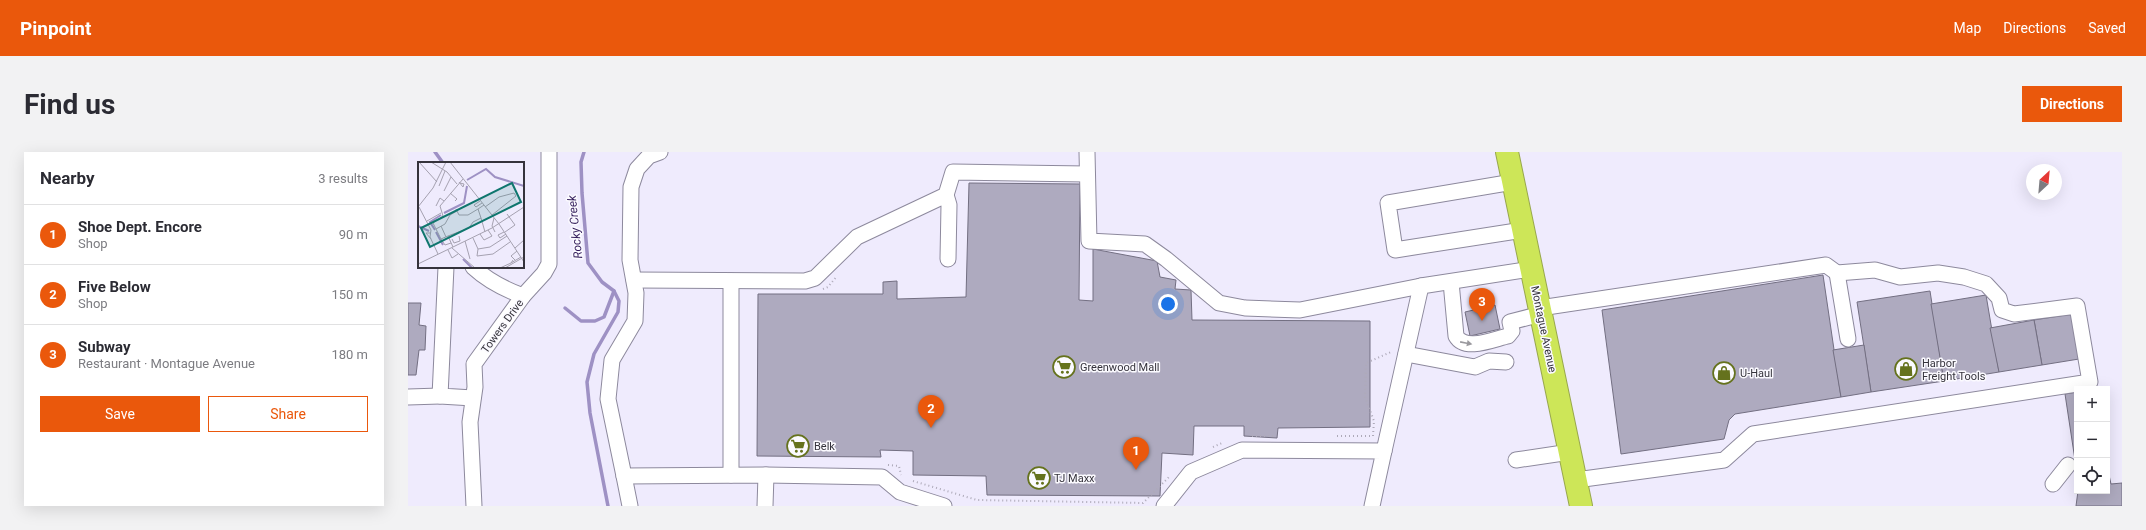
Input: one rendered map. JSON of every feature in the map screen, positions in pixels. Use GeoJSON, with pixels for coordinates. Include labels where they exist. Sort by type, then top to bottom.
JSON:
{"type":"FeatureCollection","features":[{"type":"Feature","properties":{"kind":"highway","name":"Montague Avenue"},"geometry":{"type":"LineString","coordinates":[[1507,152],[1581,506]]}},
{"type":"Feature","properties":{"kind":"street","name":"Towers Drive"},"geometry":{"type":"LineString","coordinates":[[474,506],[470,422],[473,398],[474,364],[524,296],[550,264],[549,152]]}},
{"type":"Feature","properties":{"kind":"street"},"geometry":{"type":"LineString","coordinates":[[630,506],[608,399],[612,360],[635,321],[636,293],[630,260],[631,187],[637,169],[649,156],[660,152]]}},
{"type":"Feature","properties":{"kind":"street"},"geometry":{"type":"LineString","coordinates":[[1087,152],[1089,241],[1145,244],[1166,258],[1219,303],[1245,308],[1300,310],[1421,286],[1532,269]]}},
{"type":"Feature","properties":{"kind":"street"},"geometry":{"type":"LineString","coordinates":[[948,258],[949,205],[946,195],[953,172],[1087,174]]}},
{"type":"Feature","properties":{"kind":"street"},"geometry":{"type":"LineString","coordinates":[[1513,182],[1388,203],[1395,250],[1523,230]]}},
{"type":"Feature","properties":{"kind":"street"},"geometry":{"type":"LineString","coordinates":[[634,280],[805,281],[816,278],[857,237],[946,195]]}},
{"type":"Feature","properties":{"kind":"street"},"geometry":{"type":"LineString","coordinates":[[1451,282],[1456,336],[1459,341],[1469,345],[1508,336],[1512,331],[1510,322],[1540,311],[1826,265],[1837,273],[1875,270],[1900,277],[1938,273],[1964,278],[1986,284],[1999,298],[2002,310],[2014,314],[2077,306],[2090,382],[1754,434],[1724,460],[1576,480]]}},
{"type":"Feature","properties":{"kind":"street"},"geometry":{"type":"LineString","coordinates":[[440,396],[446,268]]}},
{"type":"Feature","properties":{"kind":"street"},"geometry":{"type":"LineString","coordinates":[[474,268],[482,276],[503,289],[524,296]]}},
{"type":"Feature","properties":{"kind":"street"},"geometry":{"type":"LineString","coordinates":[[1837,273],[1848,339]]}},
{"type":"Feature","properties":{"kind":"street"},"geometry":{"type":"LineString","coordinates":[[731,281],[731,475]]}},
{"type":"Feature","properties":{"kind":"street"},"geometry":{"type":"LineString","coordinates":[[1372,506],[1384,450],[1398,353],[1421,286]]}},
{"type":"Feature","properties":{"kind":"street"},"geometry":{"type":"LineString","coordinates":[[1398,353],[1475,367],[1489,362],[1506,362]]}},
{"type":"Feature","properties":{"kind":"street"},"geometry":{"type":"LineString","coordinates":[[408,397],[440,396],[473,398]]}},
{"type":"Feature","properties":{"kind":"street"},"geometry":{"type":"LineString","coordinates":[[1164,506],[1191,472],[1242,450],[1384,450]]}},
{"type":"Feature","properties":{"kind":"street"},"geometry":{"type":"LineString","coordinates":[[1516,460],[1570,452]]}},
{"type":"Feature","properties":{"kind":"street"},"geometry":{"type":"LineString","coordinates":[[2053,484],[2068,465]]}},
{"type":"Feature","properties":{"kind":"street"},"geometry":{"type":"LineString","coordinates":[[624,476],[766,475],[882,477],[900,492],[944,506]]}},
{"type":"Feature","properties":{"kind":"street"},"geometry":{"type":"LineString","coordinates":[[766,475],[766,506]]}},
{"type":"Feature","properties":{"kind":"path"},"geometry":{"type":"LineString","coordinates":[[820,290],[828,287],[838,274]]}},
{"type":"Feature","properties":{"kind":"path"},"geometry":{"type":"LineString","coordinates":[[1336,436],[1373,436],[1374,421],[1365,397],[1366,363],[1398,353]]}},
{"type":"Feature","properties":{"kind":"path"},"geometry":{"type":"LineString","coordinates":[[1245,437],[1260,434],[1276,436]]}},
{"type":"Feature","properties":{"kind":"path"},"geometry":{"type":"LineString","coordinates":[[1208,449],[1225,442]]}},
{"type":"Feature","properties":{"kind":"path"},"geometry":{"type":"LineString","coordinates":[[885,465],[899,466],[902,478]]}},
{"type":"Feature","properties":{"kind":"path"},"geometry":{"type":"LineString","coordinates":[[909,480],[977,500],[1143,503],[1170,475]]}},
{"type":"Feature","properties":{"kind":"building","name":"Greenwood Mall"},"geometry":{"type":"Polygon","coordinates":[[[969,183],[1080,184],[1079,300],[1093,301],[1093,249],[1157,261],[1160,277],[1176,280],[1175,289],[1191,290],[1192,320],[1370,321],[1370,427],[1278,428],[1277,438],[1244,436],[1244,426],[1194,426],[1193,455],[1162,453],[1160,496],[987,495],[986,476],[913,475],[913,451],[880,450],[881,457],[757,456],[758,294],[883,294],[883,282],[897,281],[897,299],[966,297],[969,183]]]}},
{"type":"Feature","properties":{"kind":"building","name":"U-Haul"},"geometry":{"type":"Polygon","coordinates":[[[1823,275],[1841,397],[1735,414],[1729,420],[1724,439],[1621,454],[1602,310],[1823,275]]]}},
{"type":"Feature","properties":{"kind":"building"},"geometry":{"type":"Polygon","coordinates":[[[1930,291],[1944,381],[1871,392],[1857,302],[1930,291]]]}},
{"type":"Feature","properties":{"kind":"building"},"geometry":{"type":"Polygon","coordinates":[[[1986,295],[1999,372],[1944,381],[1931,304],[1986,295]]]}},
{"type":"Feature","properties":{"kind":"building"},"geometry":{"type":"Polygon","coordinates":[[[408,303],[421,303],[419,325],[426,326],[425,350],[419,350],[416,375],[408,375],[408,303]]]}},
{"type":"Feature","properties":{"kind":"building"},"geometry":{"type":"Polygon","coordinates":[[[1495,305],[1500,329],[1470,336],[1465,312],[1495,305]]]}},
{"type":"Feature","properties":{"kind":"building"},"geometry":{"type":"Polygon","coordinates":[[[2072,314],[2079,359],[2042,365],[2034,320],[2072,314]]]}},
{"type":"Feature","properties":{"kind":"building"},"geometry":{"type":"Polygon","coordinates":[[[2034,320],[2042,365],[1999,372],[1990,328],[2034,320]]]}},
{"type":"Feature","properties":{"kind":"building"},"geometry":{"type":"Polygon","coordinates":[[[1864,345],[1871,392],[1841,397],[1833,350],[1864,345]]]}},
{"type":"Feature","properties":{"kind":"building"},"geometry":{"type":"Polygon","coordinates":[[[2074,392],[2074,453],[2065,394],[2074,392]]]}},
{"type":"Feature","properties":{"kind":"building"},"geometry":{"type":"Polygon","coordinates":[[[2110,480],[2111,484],[2122,483],[2122,506],[2076,506],[2078,494],[2110,494],[2110,480]]]}},
{"type":"Feature","properties":{"kind":"waterway","name":"Rocky Creek"},"geometry":{"type":"LineString","coordinates":[[435,152],[442,162]]}},
{"type":"Feature","properties":{"kind":"waterway"},"geometry":{"type":"LineString","coordinates":[[584,152],[581,162],[582,193],[588,263],[602,282],[614,291],[619,301],[618,312],[594,354],[587,382],[590,413],[608,506]]}},
{"type":"Feature","properties":{"kind":"waterway","name":"Rocky Creek"},"geometry":{"type":"LineString","coordinates":[[565,308],[581,321],[595,321],[604,317],[614,291]]}},
{"type":"Feature","properties":{"kind":"place","name":"Subway"},"geometry":{"type":"Point","coordinates":[1482,321]}},
{"type":"Feature","properties":{"kind":"place","name":"Greenwood Mall"},"geometry":{"type":"Point","coordinates":[1064,367]}},
{"type":"Feature","properties":{"kind":"place","name":"Harbor Freight Tools"},"geometry":{"type":"Point","coordinates":[1906,369]}},
{"type":"Feature","properties":{"kind":"place","name":"U-Haul"},"geometry":{"type":"Point","coordinates":[1724,373]}},
{"type":"Feature","properties":{"kind":"place","name":"Five Below"},"geometry":{"type":"Point","coordinates":[931,428]}},
{"type":"Feature","properties":{"kind":"place","name":"Belk"},"geometry":{"type":"Point","coordinates":[798,446]}},
{"type":"Feature","properties":{"kind":"place","name":"Shoe Dept. Encore"},"geometry":{"type":"Point","coordinates":[1136,470]}},
{"type":"Feature","properties":{"kind":"place","name":"TJ Maxx"},"geometry":{"type":"Point","coordinates":[1039,478]}}]}
